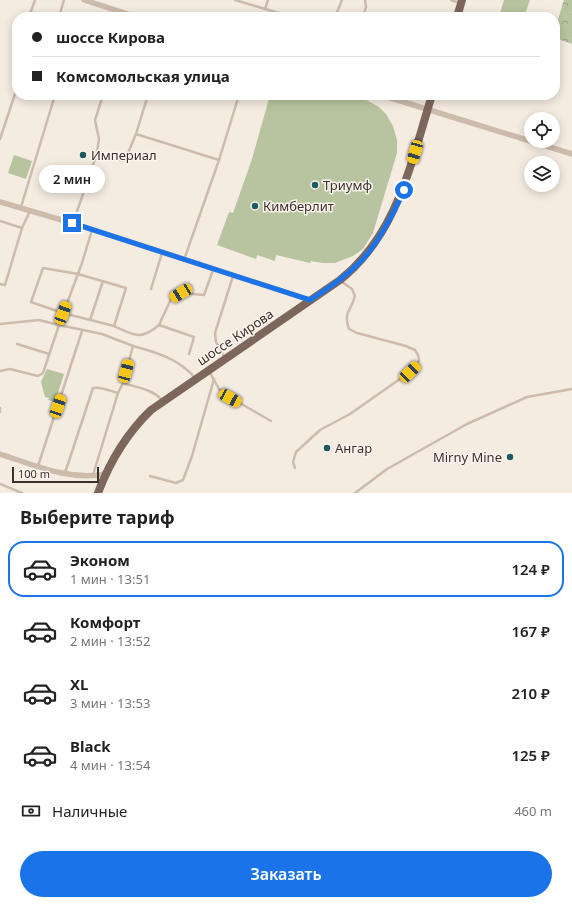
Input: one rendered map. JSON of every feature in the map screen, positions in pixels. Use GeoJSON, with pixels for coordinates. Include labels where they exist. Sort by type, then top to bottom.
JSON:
{"type":"FeatureCollection","features":[{"type":"Feature","properties":{"kind":"main road"},"geometry":{"type":"LineString","coordinates":[[458,12],[461,2]]}},
{"type":"Feature","properties":{"kind":"main road","name":"шоссе Кирова"},"geometry":{"type":"LineString","coordinates":[[98,493],[117,452],[130,434],[151,410],[340,280],[361,262],[396,206],[407,180],[431,100]]}},
{"type":"Feature","properties":{"kind":"street"},"geometry":{"type":"LineString","coordinates":[[84,0],[121,12]]}},
{"type":"Feature","properties":{"kind":"street"},"geometry":{"type":"LineString","coordinates":[[398,100],[572,154]]}},
{"type":"Feature","properties":{"kind":"street"},"geometry":{"type":"LineString","coordinates":[[0,202],[72,223],[213,270],[310,300]]}},
{"type":"Feature","properties":{"kind":"street"},"geometry":{"type":"LineString","coordinates":[[0,454],[64,474],[92,476],[106,474]]}},
{"type":"Feature","properties":{"kind":"lane"},"geometry":{"type":"LineString","coordinates":[[31,12],[35,0]]}},
{"type":"Feature","properties":{"kind":"lane"},"geometry":{"type":"LineString","coordinates":[[60,12],[64,0]]}},
{"type":"Feature","properties":{"kind":"lane"},"geometry":{"type":"LineString","coordinates":[[235,0],[275,12]]}},
{"type":"Feature","properties":{"kind":"lane"},"geometry":{"type":"LineString","coordinates":[[265,9],[268,0]]}},
{"type":"Feature","properties":{"kind":"lane"},"geometry":{"type":"LineString","coordinates":[[337,12],[342,0]]}},
{"type":"Feature","properties":{"kind":"lane"},"geometry":{"type":"LineString","coordinates":[[365,0],[366,8],[365,12]]}},
{"type":"Feature","properties":{"kind":"lane"},"geometry":{"type":"LineString","coordinates":[[451,0],[461,2]]}},
{"type":"Feature","properties":{"kind":"lane"},"geometry":{"type":"LineString","coordinates":[[0,139],[13,100]]}},
{"type":"Feature","properties":{"kind":"lane"},"geometry":{"type":"LineString","coordinates":[[20,208],[53,100]]}},
{"type":"Feature","properties":{"kind":"lane"},"geometry":{"type":"LineString","coordinates":[[72,223],[97,153],[99,139],[95,120],[101,100]]}},
{"type":"Feature","properties":{"kind":"lane"},"geometry":{"type":"LineString","coordinates":[[97,153],[118,160],[124,160],[136,134],[146,100]]}},
{"type":"Feature","properties":{"kind":"lane"},"geometry":{"type":"LineString","coordinates":[[184,260],[219,160],[237,100]]}},
{"type":"Feature","properties":{"kind":"lane"},"geometry":{"type":"LineString","coordinates":[[136,134],[219,160]]}},
{"type":"Feature","properties":{"kind":"lane"},"geometry":{"type":"LineString","coordinates":[[0,284],[4,285],[22,228],[30,211]]}},
{"type":"Feature","properties":{"kind":"lane"},"geometry":{"type":"LineString","coordinates":[[0,221],[22,228]]}},
{"type":"Feature","properties":{"kind":"lane"},"geometry":{"type":"LineString","coordinates":[[0,371],[10,369],[38,376],[43,372],[92,230]]}},
{"type":"Feature","properties":{"kind":"lane"},"geometry":{"type":"LineString","coordinates":[[151,289],[162,253]]}},
{"type":"Feature","properties":{"kind":"lane"},"geometry":{"type":"LineString","coordinates":[[114,326],[126,288],[78,274],[43,268],[31,302],[63,313],[114,326],[141,336],[153,331],[159,326],[171,299],[181,293],[204,295],[213,270]]}},
{"type":"Feature","properties":{"kind":"lane"},"geometry":{"type":"LineString","coordinates":[[225,358],[216,342],[215,333],[233,276]]}},
{"type":"Feature","properties":{"kind":"lane"},"geometry":{"type":"LineString","coordinates":[[295,468],[293,462],[296,452],[320,430],[350,414],[410,372],[417,365],[419,360],[415,350],[406,346],[358,333],[349,329],[346,320],[355,296],[352,290],[340,280]]}},
{"type":"Feature","properties":{"kind":"lane"},"geometry":{"type":"LineString","coordinates":[[90,320],[103,281]]}},
{"type":"Feature","properties":{"kind":"lane"},"geometry":{"type":"LineString","coordinates":[[0,324],[39,320],[82,331],[102,334],[132,346],[158,354],[175,362],[186,368],[195,379]]}},
{"type":"Feature","properties":{"kind":"lane"},"geometry":{"type":"LineString","coordinates":[[159,326],[194,336],[189,354]]}},
{"type":"Feature","properties":{"kind":"lane"},"geometry":{"type":"LineString","coordinates":[[38,466],[82,331]]}},
{"type":"Feature","properties":{"kind":"lane"},"geometry":{"type":"LineString","coordinates":[[17,344],[49,354]]}},
{"type":"Feature","properties":{"kind":"lane"},"geometry":{"type":"LineString","coordinates":[[92,476],[118,393],[123,384],[132,346]]}},
{"type":"Feature","properties":{"kind":"lane"},"geometry":{"type":"LineString","coordinates":[[208,370],[220,389],[226,395],[271,421]]}},
{"type":"Feature","properties":{"kind":"lane"},"geometry":{"type":"LineString","coordinates":[[150,476],[176,483],[183,480],[192,456],[214,379]]}},
{"type":"Feature","properties":{"kind":"lane"},"geometry":{"type":"LineString","coordinates":[[123,384],[157,394],[163,401]]}},
{"type":"Feature","properties":{"kind":"lane"},"geometry":{"type":"LineString","coordinates":[[64,474],[93,388],[101,388],[118,393]]}},
{"type":"Feature","properties":{"kind":"lane"},"geometry":{"type":"LineString","coordinates":[[355,493],[387,469],[467,424],[527,397],[572,389]]}},
{"type":"Feature","properties":{"kind":"lane"},"geometry":{"type":"LineString","coordinates":[[0,484],[22,493]]}},
{"type":"Feature","properties":{"kind":"green space"},"geometry":{"type":"Polygon","coordinates":[[[504,0],[530,0],[526,12],[500,12],[504,0]]]}},
{"type":"Feature","properties":{"kind":"green space"},"geometry":{"type":"Polygon","coordinates":[[[564,0],[572,0],[572,44],[560,40],[560,13],[564,0]]]}},
{"type":"Feature","properties":{"kind":"green space","name":"Триумф"},"geometry":{"type":"Polygon","coordinates":[[[269,100],[366,100],[379,107],[386,114],[393,126],[397,140],[397,153],[373,233],[363,249],[353,256],[335,263],[311,261],[310,263],[276,255],[275,261],[257,255],[256,259],[217,245],[229,212],[233,213],[252,159],[269,100]]]}},
{"type":"Feature","properties":{"kind":"green space"},"geometry":{"type":"Polygon","coordinates":[[[14,155],[32,161],[26,179],[8,173],[14,155]]]}},
{"type":"Feature","properties":{"kind":"green space"},"geometry":{"type":"Polygon","coordinates":[[[47,369],[64,374],[55,402],[48,400],[49,398],[45,397],[41,382],[47,369]]]}},
{"type":"Feature","properties":{"kind":"place","name":"Империал"},"geometry":{"type":"Point","coordinates":[83,155]}},
{"type":"Feature","properties":{"kind":"place","name":"Триумф"},"geometry":{"type":"Point","coordinates":[315,185]}},
{"type":"Feature","properties":{"kind":"place","name":"Кимберлит"},"geometry":{"type":"Point","coordinates":[255,206]}},
{"type":"Feature","properties":{"kind":"place","name":"Ангар"},"geometry":{"type":"Point","coordinates":[327,448]}},
{"type":"Feature","properties":{"kind":"place","name":"Mirny Mine"},"geometry":{"type":"Point","coordinates":[510,457]}},
{"type":"Feature","properties":{"kind":"route"},"geometry":{"type":"LineString","coordinates":[[72,223],[310,300],[340,280],[361,262],[375,242],[404,190]]}}]}
